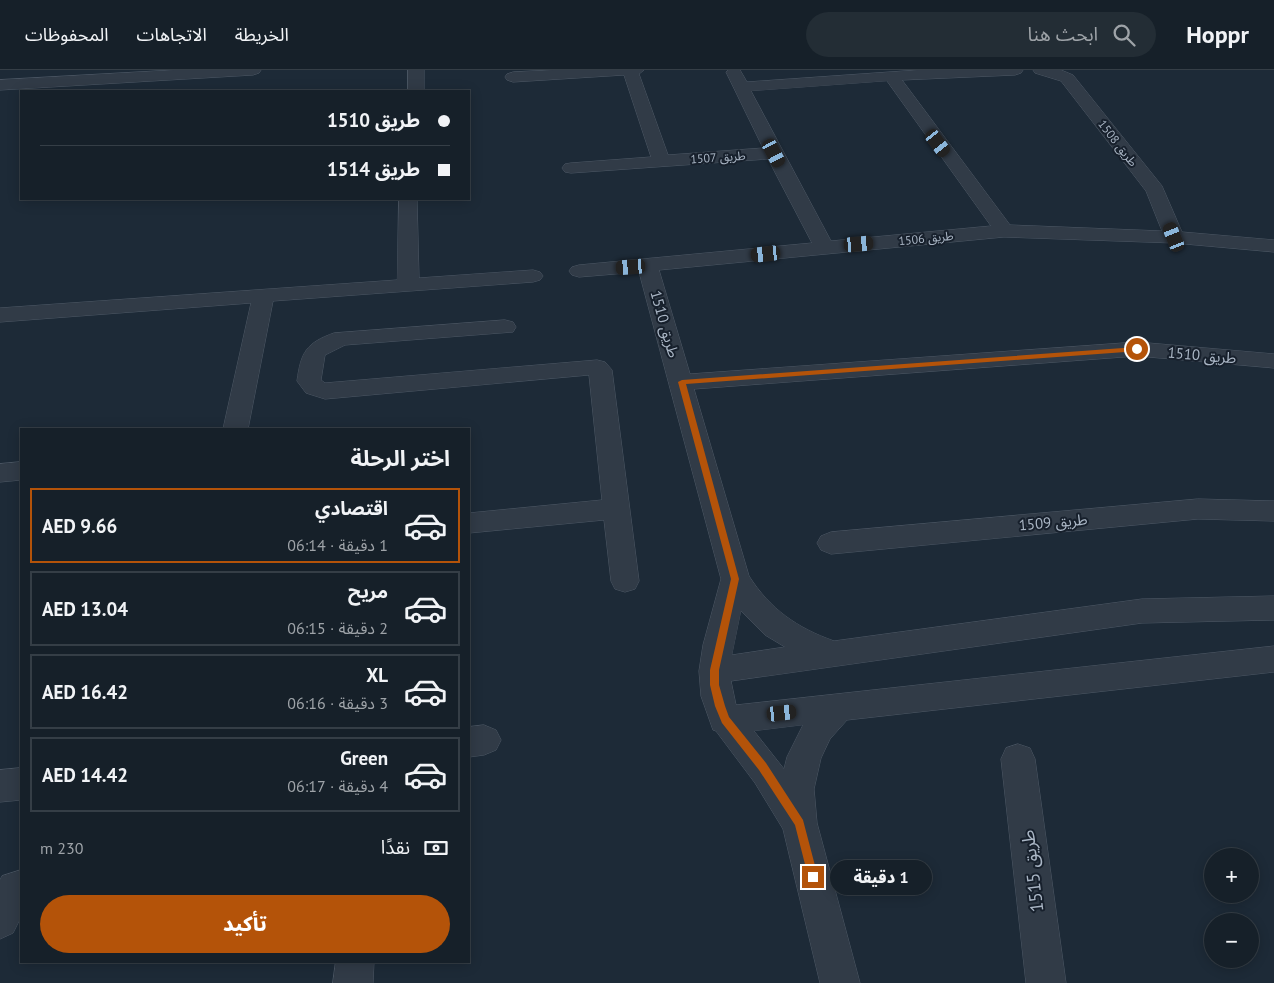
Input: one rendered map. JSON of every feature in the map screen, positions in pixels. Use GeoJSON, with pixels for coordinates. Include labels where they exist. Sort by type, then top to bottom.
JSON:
{"type":"FeatureCollection","features":[{"type":"Feature","properties":{"kind":"street"},"geometry":{"type":"LineString","coordinates":[[0,85],[49,87],[253,70]]}},
{"type":"Feature","properties":{"kind":"street"},"geometry":{"type":"LineString","coordinates":[[416,70],[416,90]]}},
{"type":"Feature","properties":{"kind":"street"},"geometry":{"type":"LineString","coordinates":[[630,70],[662,161]]}},
{"type":"Feature","properties":{"kind":"street"},"geometry":{"type":"LineString","coordinates":[[514,77],[636,70]]}},
{"type":"Feature","properties":{"kind":"street"},"geometry":{"type":"LineString","coordinates":[[733,70],[774,153],[826,248]]}},
{"type":"Feature","properties":{"kind":"street"},"geometry":{"type":"LineString","coordinates":[[741,87],[891,76],[1015,70]]}},
{"type":"Feature","properties":{"kind":"street","name":"طريق 1508"},"geometry":{"type":"LineString","coordinates":[[1041,70],[1068,78],[1155,190],[1174,237]]}},
{"type":"Feature","properties":{"kind":"street"},"geometry":{"type":"LineString","coordinates":[[891,76],[1004,231]]}},
{"type":"Feature","properties":{"kind":"street","name":"طريق 1507"},"geometry":{"type":"LineString","coordinates":[[571,168],[774,153]]}},
{"type":"Feature","properties":{"kind":"street"},"geometry":{"type":"LineString","coordinates":[[408,200],[408,285]]}},
{"type":"Feature","properties":{"kind":"street","name":"طريق 1506"},"geometry":{"type":"LineString","coordinates":[[579,271],[1004,231],[1174,237],[1274,246]]}},
{"type":"Feature","properties":{"kind":"street","name":"طريق 1510"},"geometry":{"type":"LineString","coordinates":[[648,266],[682,382],[735,579],[749,603],[771,625],[800,642],[834,653]]}},
{"type":"Feature","properties":{"kind":"street"},"geometry":{"type":"LineString","coordinates":[[0,315],[533,276]]}},
{"type":"Feature","properties":{"kind":"street"},"geometry":{"type":"LineString","coordinates":[[235,428],[263,296]]}},
{"type":"Feature","properties":{"kind":"street"},"geometry":{"type":"LineString","coordinates":[[505,327],[342,338],[318,348],[312,356],[309,381],[314,388],[325,390],[597,367],[600,370],[625,581]]}},
{"type":"Feature","properties":{"kind":"street","name":"طريق 1510"},"geometry":{"type":"LineString","coordinates":[[682,382],[1137,349],[1274,361]]}},
{"type":"Feature","properties":{"kind":"street"},"geometry":{"type":"LineString","coordinates":[[0,473],[20,471]]}},
{"type":"Feature","properties":{"kind":"street"},"geometry":{"type":"LineString","coordinates":[[470,523],[615,509]]}},
{"type":"Feature","properties":{"kind":"street","name":"طريق 1509"},"geometry":{"type":"LineString","coordinates":[[831,543],[1198,509],[1274,511]]}},
{"type":"Feature","properties":{"kind":"street","name":"طريق 1510"},"geometry":{"type":"LineString","coordinates":[[725,720],[715,685],[715,670],[735,579]]}},
{"type":"Feature","properties":{"kind":"street"},"geometry":{"type":"LineString","coordinates":[[715,670],[1142,612],[1274,608]]}},
{"type":"Feature","properties":{"kind":"street"},"geometry":{"type":"LineString","coordinates":[[725,720],[1274,659]]}},
{"type":"Feature","properties":{"kind":"street"},"geometry":{"type":"LineString","coordinates":[[839,707],[818,729],[804,757],[798,789],[799,824],[840,983]]}},
{"type":"Feature","properties":{"kind":"street"},"geometry":{"type":"LineString","coordinates":[[725,720],[763,767],[799,824]]}},
{"type":"Feature","properties":{"kind":"street","name":"طريق 1515"},"geometry":{"type":"LineString","coordinates":[[1018,759],[1046,983]]}},
{"type":"Feature","properties":{"kind":"street"},"geometry":{"type":"LineString","coordinates":[[0,786],[20,784]]}},
{"type":"Feature","properties":{"kind":"street"},"geometry":{"type":"LineString","coordinates":[[353,983],[355,963]]}},
{"type":"Feature","properties":{"kind":"route"},"geometry":{"type":"LineString","coordinates":[[813,877],[799,824],[763,767],[725,720],[720,706],[715,685],[715,670],[718,648],[735,579],[682,382],[1137,349]]}}]}
